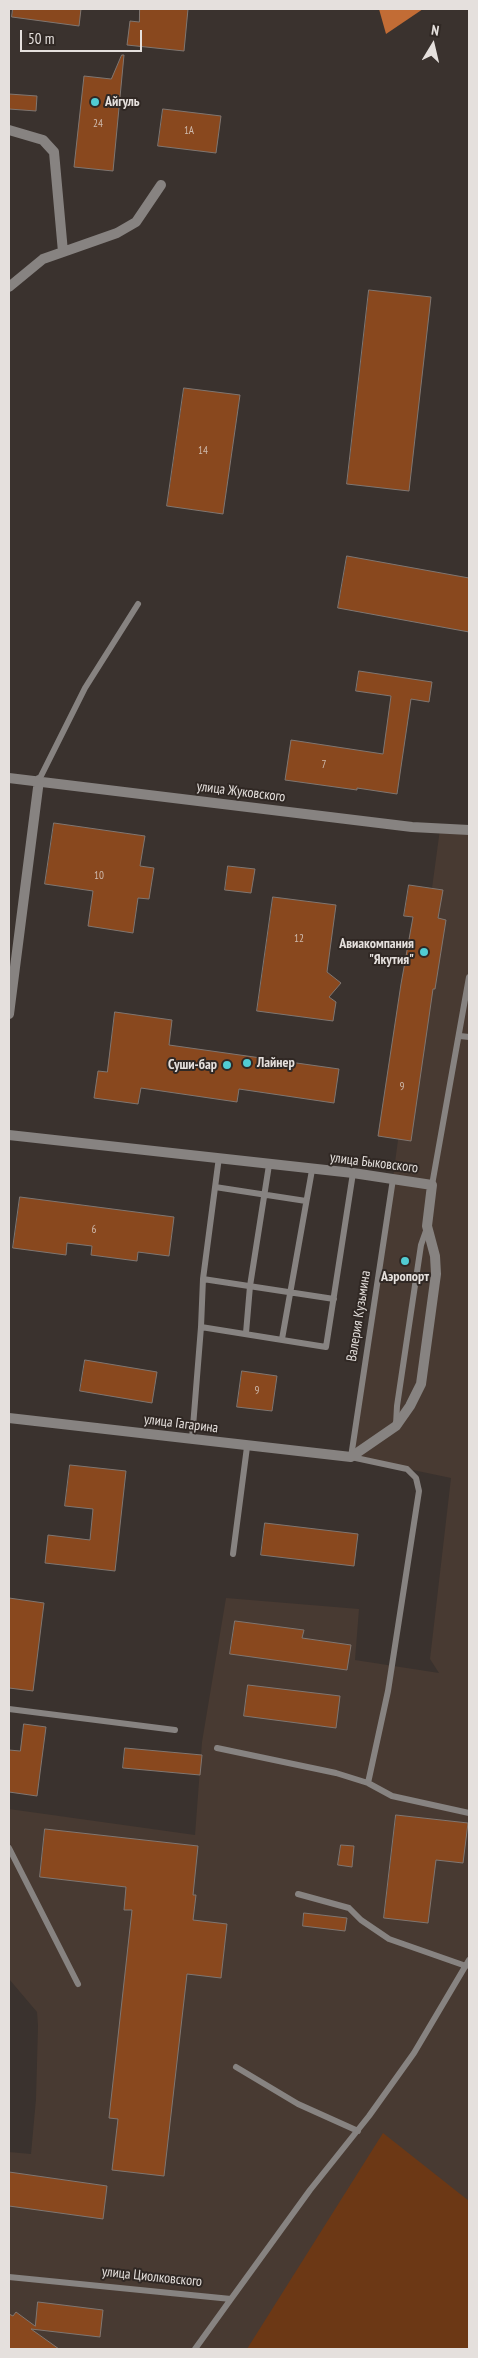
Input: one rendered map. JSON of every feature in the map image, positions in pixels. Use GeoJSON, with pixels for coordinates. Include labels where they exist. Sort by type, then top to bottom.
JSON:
{"type":"FeatureCollection","features":[{"type":"Feature","properties":{"kind":"street"},"geometry":{"type":"LineString","coordinates":[[9,130],[43,140],[54,152],[63,252]]}},
{"type":"Feature","properties":{"kind":"street"},"geometry":{"type":"LineString","coordinates":[[9,287],[43,259],[118,233],[136,222],[161,185]]}},
{"type":"Feature","properties":{"kind":"street","name":"улица Жуковского"},"geometry":{"type":"LineString","coordinates":[[9,778],[39,780],[412,827],[469,830]]}},
{"type":"Feature","properties":{"kind":"street"},"geometry":{"type":"LineString","coordinates":[[9,1014],[39,780]]}},
{"type":"Feature","properties":{"kind":"street","name":"улица Быковского"},"geometry":{"type":"LineString","coordinates":[[9,1134],[219,1157],[269,1165],[353,1173],[432,1184],[427,1226],[435,1256],[436,1274],[421,1384],[410,1406],[396,1426],[351,1457]]}},
{"type":"Feature","properties":{"kind":"street","name":"улица Гагарина"},"geometry":{"type":"LineString","coordinates":[[9,1418],[247,1447],[351,1457]]}},
{"type":"Feature","properties":{"kind":"lane"},"geometry":{"type":"LineString","coordinates":[[39,780],[85,688],[138,604]]}},
{"type":"Feature","properties":{"kind":"lane"},"geometry":{"type":"LineString","coordinates":[[432,1184],[460,1036],[469,977]]}},
{"type":"Feature","properties":{"kind":"lane"},"geometry":{"type":"LineString","coordinates":[[460,1036],[469,1037]]}},
{"type":"Feature","properties":{"kind":"lane"},"geometry":{"type":"LineString","coordinates":[[192,1439],[203,1279],[219,1157]]}},
{"type":"Feature","properties":{"kind":"lane"},"geometry":{"type":"LineString","coordinates":[[246,1333],[250,1286],[269,1165]]}},
{"type":"Feature","properties":{"kind":"lane"},"geometry":{"type":"LineString","coordinates":[[282,1339],[312,1170]]}},
{"type":"Feature","properties":{"kind":"lane"},"geometry":{"type":"LineString","coordinates":[[201,1327],[326,1346],[353,1173]]}},
{"type":"Feature","properties":{"kind":"lane","name":"Валерия Кузьмина"},"geometry":{"type":"LineString","coordinates":[[351,1457],[393,1179]]}},
{"type":"Feature","properties":{"kind":"lane"},"geometry":{"type":"LineString","coordinates":[[215,1187],[306,1201]]}},
{"type":"Feature","properties":{"kind":"lane"},"geometry":{"type":"LineString","coordinates":[[396,1426],[397,1406],[421,1246],[427,1226]]}},
{"type":"Feature","properties":{"kind":"lane"},"geometry":{"type":"LineString","coordinates":[[203,1279],[334,1299]]}},
{"type":"Feature","properties":{"kind":"lane"},"geometry":{"type":"LineString","coordinates":[[233,1554],[247,1447]]}},
{"type":"Feature","properties":{"kind":"lane"},"geometry":{"type":"LineString","coordinates":[[351,1457],[407,1469],[416,1478],[419,1490],[388,1691],[368,1783]]}},
{"type":"Feature","properties":{"kind":"lane"},"geometry":{"type":"LineString","coordinates":[[9,1709],[175,1730]]}},
{"type":"Feature","properties":{"kind":"lane"},"geometry":{"type":"LineString","coordinates":[[217,1748],[336,1773],[368,1783],[392,1796],[469,1813]]}},
{"type":"Feature","properties":{"kind":"lane"},"geometry":{"type":"LineString","coordinates":[[9,1848],[78,1984]]}},
{"type":"Feature","properties":{"kind":"lane"},"geometry":{"type":"LineString","coordinates":[[195,2349],[310,2190],[358,2131],[414,2053],[468,1963],[389,1939],[361,1920],[349,1908],[298,1894]]}},
{"type":"Feature","properties":{"kind":"lane"},"geometry":{"type":"LineString","coordinates":[[236,2067],[298,2104],[358,2131]]}},
{"type":"Feature","properties":{"kind":"lane","name":"улица Циолковского"},"geometry":{"type":"LineString","coordinates":[[9,2277],[231,2299]]}},
{"type":"Feature","properties":{"kind":"shaded area"},"geometry":{"type":"Polygon","coordinates":[[[379,9],[423,9],[386,34],[379,9]]]}},
{"type":"Feature","properties":{"kind":"shaded area"},"geometry":{"type":"Polygon","coordinates":[[[440,829],[469,834],[469,2349],[9,2349],[9,2152],[31,2154],[36,2099],[38,2026],[37,2012],[9,1979],[9,1809],[195,1835],[202,1742],[226,1598],[359,1609],[355,1660],[439,1673],[430,1659],[451,1478],[351,1457],[391,1192],[440,829]]]}},
{"type":"Feature","properties":{"kind":"shaded area"},"geometry":{"type":"Polygon","coordinates":[[[383,2133],[469,2201],[469,2349],[247,2349],[383,2133]]]}},
{"type":"Feature","properties":{"kind":"building"},"geometry":{"type":"Polygon","coordinates":[[[13,9],[81,9],[79,26],[12,17],[13,9]]]}},
{"type":"Feature","properties":{"kind":"building"},"geometry":{"type":"Polygon","coordinates":[[[140,9],[188,9],[184,51],[127,45],[130,21],[139,22],[140,9]]]}},
{"type":"Feature","properties":{"kind":"building"},"geometry":{"type":"Polygon","coordinates":[[[122,55],[124,55],[113,171],[74,167],[84,76],[111,79],[122,55]]]}},
{"type":"Feature","properties":{"kind":"building"},"geometry":{"type":"Polygon","coordinates":[[[9,94],[37,96],[36,111],[9,109],[9,94]]]}},
{"type":"Feature","properties":{"kind":"building"},"geometry":{"type":"Polygon","coordinates":[[[163,109],[221,116],[216,153],[158,146],[163,109]]]}},
{"type":"Feature","properties":{"kind":"building"},"geometry":{"type":"Polygon","coordinates":[[[369,290],[431,297],[409,491],[347,484],[369,290]]]}},
{"type":"Feature","properties":{"kind":"building"},"geometry":{"type":"Polygon","coordinates":[[[184,388],[240,395],[223,514],[167,506],[184,388]]]}},
{"type":"Feature","properties":{"kind":"building"},"geometry":{"type":"Polygon","coordinates":[[[347,556],[469,578],[469,632],[338,608],[347,556]]]}},
{"type":"Feature","properties":{"kind":"building"},"geometry":{"type":"Polygon","coordinates":[[[359,671],[432,682],[429,702],[411,699],[397,794],[285,780],[291,740],[383,754],[391,696],[356,691],[359,671]]]}},
{"type":"Feature","properties":{"kind":"building"},"geometry":{"type":"Polygon","coordinates":[[[54,823],[145,836],[140,866],[154,868],[149,899],[138,898],[133,933],[88,926],[93,891],[45,884],[54,823]]]}},
{"type":"Feature","properties":{"kind":"building"},"geometry":{"type":"Polygon","coordinates":[[[228,866],[255,869],[251,893],[225,890],[228,866]]]}},
{"type":"Feature","properties":{"kind":"building"},"geometry":{"type":"Polygon","coordinates":[[[409,885],[443,890],[438,918],[446,920],[435,989],[433,989],[411,1141],[378,1136],[413,917],[404,916],[409,885]]]}},
{"type":"Feature","properties":{"kind":"building"},"geometry":{"type":"Polygon","coordinates":[[[273,897],[336,905],[327,972],[341,983],[329,997],[336,1002],[333,1021],[257,1011],[273,897]]]}},
{"type":"Feature","properties":{"kind":"building"},"geometry":{"type":"Polygon","coordinates":[[[115,1012],[172,1020],[169,1045],[339,1069],[334,1103],[239,1089],[237,1102],[141,1088],[138,1104],[94,1098],[98,1071],[107,1072],[115,1012]]]}},
{"type":"Feature","properties":{"kind":"building"},"geometry":{"type":"Polygon","coordinates":[[[20,1197],[174,1217],[169,1256],[138,1252],[137,1261],[91,1255],[92,1246],[67,1243],[66,1255],[13,1248],[20,1197]]]}},
{"type":"Feature","properties":{"kind":"building"},"geometry":{"type":"Polygon","coordinates":[[[85,1360],[157,1372],[152,1403],[80,1391],[85,1360]]]}},
{"type":"Feature","properties":{"kind":"building"},"geometry":{"type":"Polygon","coordinates":[[[242,1371],[277,1376],[272,1411],[237,1407],[242,1371]]]}},
{"type":"Feature","properties":{"kind":"building"},"geometry":{"type":"Polygon","coordinates":[[[70,1465],[126,1471],[115,1571],[45,1563],[48,1535],[90,1540],[93,1509],[65,1506],[70,1465]]]}},
{"type":"Feature","properties":{"kind":"building"},"geometry":{"type":"Polygon","coordinates":[[[265,1523],[358,1534],[354,1566],[261,1555],[265,1523]]]}},
{"type":"Feature","properties":{"kind":"building"},"geometry":{"type":"Polygon","coordinates":[[[9,1598],[44,1603],[33,1691],[9,1688],[9,1598]]]}},
{"type":"Feature","properties":{"kind":"building"},"geometry":{"type":"Polygon","coordinates":[[[235,1621],[304,1630],[302,1638],[351,1645],[347,1670],[230,1654],[235,1621]]]}},
{"type":"Feature","properties":{"kind":"building"},"geometry":{"type":"Polygon","coordinates":[[[248,1685],[340,1696],[336,1728],[244,1716],[248,1685]]]}},
{"type":"Feature","properties":{"kind":"building"},"geometry":{"type":"Polygon","coordinates":[[[24,1724],[46,1727],[37,1796],[9,1792],[9,1750],[20,1751],[24,1724]]]}},
{"type":"Feature","properties":{"kind":"building"},"geometry":{"type":"Polygon","coordinates":[[[125,1748],[202,1755],[200,1775],[123,1768],[125,1748]]]}},
{"type":"Feature","properties":{"kind":"building"},"geometry":{"type":"Polygon","coordinates":[[[396,1815],[468,1823],[463,1863],[436,1860],[428,1923],[384,1918],[396,1815]]]}},
{"type":"Feature","properties":{"kind":"building"},"geometry":{"type":"Polygon","coordinates":[[[45,1829],[198,1846],[193,1895],[196,1895],[193,1920],[227,1924],[221,1978],[187,1974],[164,2176],[112,2170],[118,2119],[109,2118],[132,1910],[124,1910],[126,1887],[40,1877],[45,1829]]]}},
{"type":"Feature","properties":{"kind":"building"},"geometry":{"type":"Polygon","coordinates":[[[341,1845],[354,1846],[352,1867],[338,1865],[341,1845]]]}},
{"type":"Feature","properties":{"kind":"building"},"geometry":{"type":"Polygon","coordinates":[[[304,1913],[347,1918],[345,1931],[303,1926],[304,1913]]]}},
{"type":"Feature","properties":{"kind":"building"},"geometry":{"type":"Polygon","coordinates":[[[9,2172],[107,2186],[103,2219],[9,2206],[9,2172]]]}},
{"type":"Feature","properties":{"kind":"building"},"geometry":{"type":"Polygon","coordinates":[[[38,2302],[103,2310],[100,2337],[31,2329],[59,2349],[9,2349],[9,2314],[13,2316],[16,2312],[35,2326],[38,2302]]]}},
{"type":"Feature","properties":{"kind":"place","name":"Айгуль"},"geometry":{"type":"Point","coordinates":[95,102]}},
{"type":"Feature","properties":{"kind":"place","name":"Авиакомпания \"Якутия\""},"geometry":{"type":"Point","coordinates":[424,952]}},
{"type":"Feature","properties":{"kind":"place","name":"Лайнер"},"geometry":{"type":"Point","coordinates":[247,1063]}},
{"type":"Feature","properties":{"kind":"place","name":"Суши-бар"},"geometry":{"type":"Point","coordinates":[227,1065]}},
{"type":"Feature","properties":{"kind":"place","name":"Аэропорт"},"geometry":{"type":"Point","coordinates":[405,1261]}}]}
